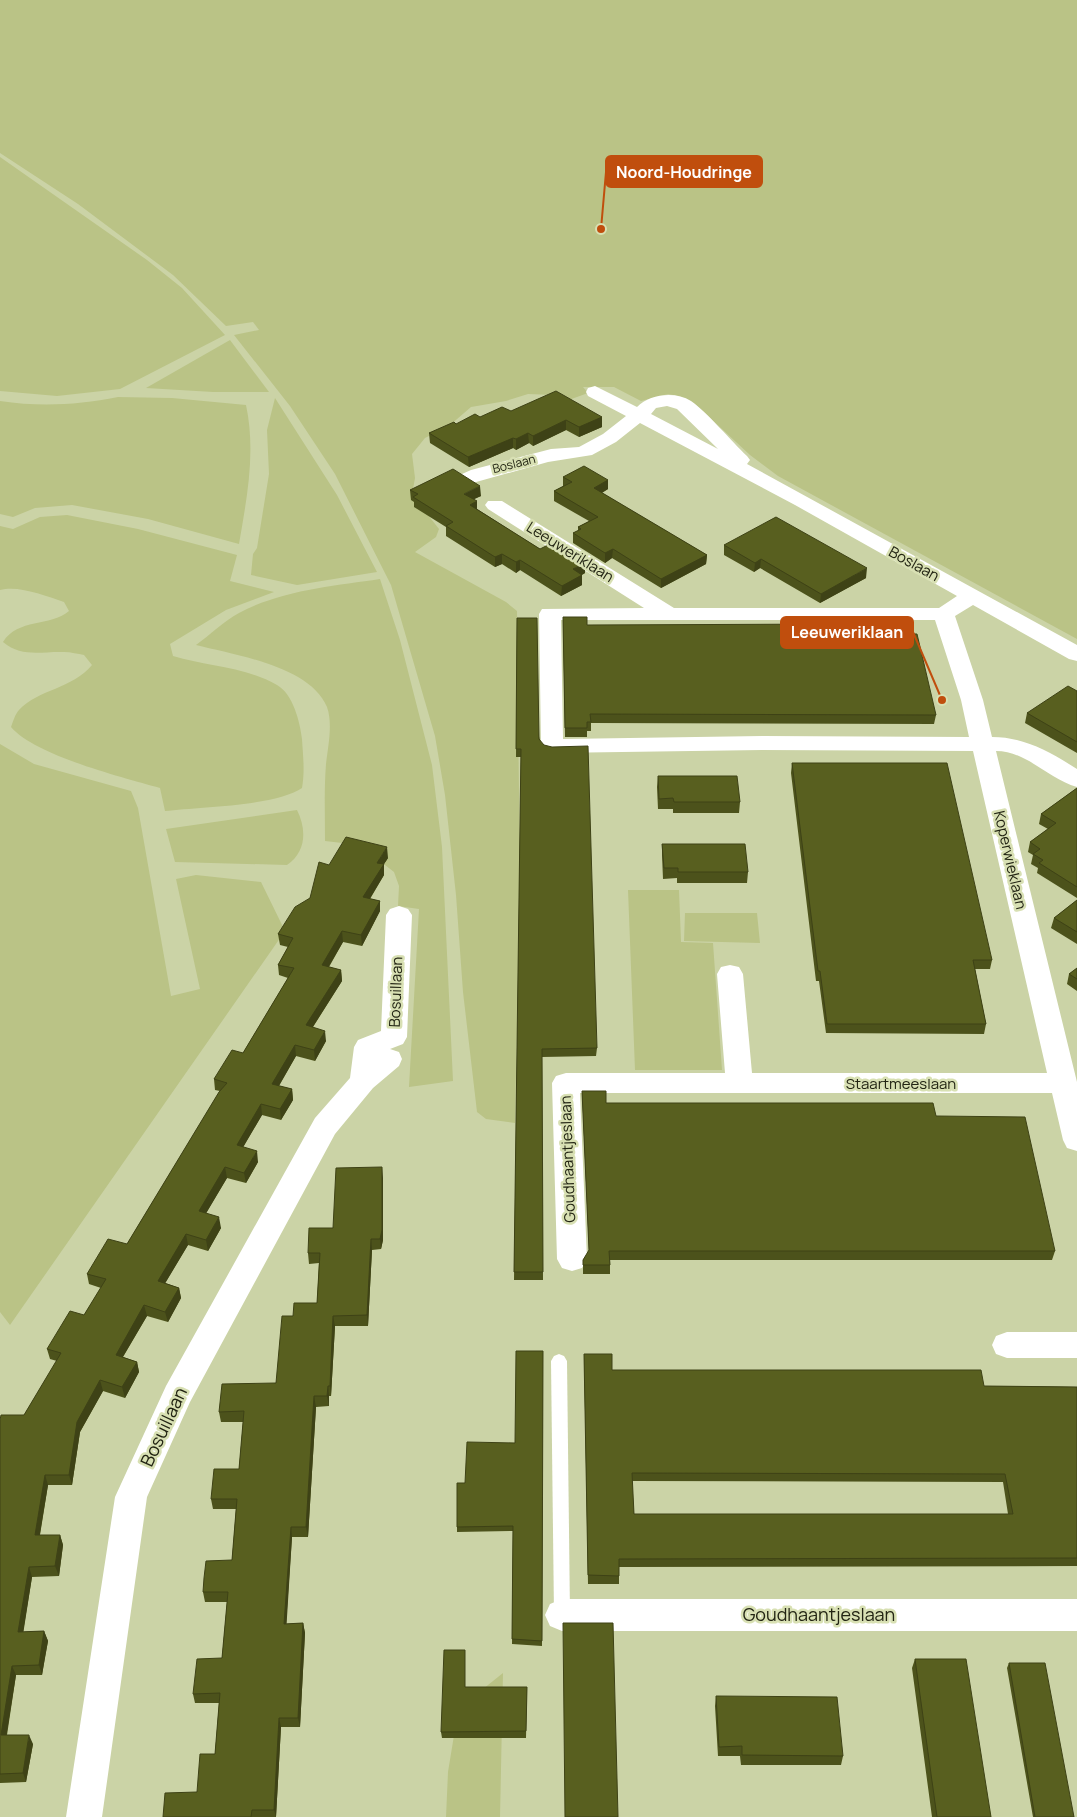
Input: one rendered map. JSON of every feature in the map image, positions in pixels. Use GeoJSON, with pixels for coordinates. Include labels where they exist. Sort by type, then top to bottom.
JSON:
{"type":"FeatureCollection","features":[{"type":"Feature","properties":{"kind":"street","name":"Boslaan"},"geometry":{"type":"LineString","coordinates":[[595,392],[751,474],[1077,654]]}},
{"type":"Feature","properties":{"kind":"street","name":"Boslaan"},"geometry":{"type":"LineString","coordinates":[[469,478],[483,471],[503,468],[540,457],[586,451],[606,441],[627,423],[640,416],[650,404],[668,400],[684,405],[736,454],[751,474]]}},
{"type":"Feature","properties":{"kind":"street","name":"Leeuweriklaan"},"geometry":{"type":"LineString","coordinates":[[495,505],[669,614]]}},
{"type":"Feature","properties":{"kind":"street"},"geometry":{"type":"LineString","coordinates":[[972,596],[944,614],[550,614],[552,746],[762,743],[1010,744],[1039,756],[1077,778]]}},
{"type":"Feature","properties":{"kind":"street","name":"Koperwieklaan"},"geometry":{"type":"LineString","coordinates":[[944,614],[972,700],[1077,1140]]}},
{"type":"Feature","properties":{"kind":"street","name":"Bosuillaan"},"geometry":{"type":"LineString","coordinates":[[363,1081],[368,1047],[394,1037],[399,915]]}},
{"type":"Feature","properties":{"kind":"street"},"geometry":{"type":"LineString","coordinates":[[730,974],[739,1084]]}},
{"type":"Feature","properties":{"kind":"street","name":"Bosuillaan"},"geometry":{"type":"LineString","coordinates":[[84,1817],[131,1497],[177,1396],[325,1126],[363,1081],[389,1059]]}},
{"type":"Feature","properties":{"kind":"street","name":"Goudhaantjeslaan"},"geometry":{"type":"LineString","coordinates":[[572,1259],[566,1083],[739,1084]]}},
{"type":"Feature","properties":{"kind":"street","name":"Staartmeeslaan"},"geometry":{"type":"LineString","coordinates":[[739,1084],[1064,1083]]}},
{"type":"Feature","properties":{"kind":"street"},"geometry":{"type":"LineString","coordinates":[[1007,1345],[1077,1345]]}},
{"type":"Feature","properties":{"kind":"street","name":"Goudhaantjeslaan"},"geometry":{"type":"LineString","coordinates":[[562,1615],[1077,1615]]}},
{"type":"Feature","properties":{"kind":"lane"},"geometry":{"type":"LineString","coordinates":[[559,1361],[562,1615]]}},
{"type":"Feature","properties":{"kind":"green space"},"geometry":{"type":"Polygon","coordinates":[[[0,0],[1077,0],[1077,639],[778,476],[750,455],[695,404],[679,396],[668,394],[641,401],[614,387],[583,387],[588,393],[566,401],[554,395],[528,394],[506,401],[471,407],[449,426],[425,438],[412,454],[415,478],[413,489],[417,501],[439,529],[436,537],[415,552],[506,602],[517,611],[520,886],[515,1123],[486,1119],[477,1112],[463,992],[456,895],[445,795],[435,736],[391,585],[335,474],[290,406],[234,335],[259,330],[253,322],[226,326],[173,275],[78,204],[0,153],[0,0]]]}},
{"type":"Feature","properties":{"kind":"green space"},"geometry":{"type":"Polygon","coordinates":[[[0,157],[147,260],[182,288],[225,335],[120,389],[57,396],[0,391],[0,157]]]}},
{"type":"Feature","properties":{"kind":"green space"},"geometry":{"type":"Polygon","coordinates":[[[230,340],[269,392],[213,392],[146,388],[230,340]]]}},
{"type":"Feature","properties":{"kind":"green space"},"geometry":{"type":"Polygon","coordinates":[[[118,397],[172,398],[246,405],[249,423],[250,457],[239,544],[148,519],[72,505],[35,508],[13,517],[0,514],[0,401],[59,404],[118,397]]]}},
{"type":"Feature","properties":{"kind":"green space"},"geometry":{"type":"Polygon","coordinates":[[[275,398],[337,495],[377,572],[297,585],[251,575],[253,554],[257,548],[269,474],[267,430],[275,398]]]}},
{"type":"Feature","properties":{"kind":"green space"},"geometry":{"type":"Polygon","coordinates":[[[67,515],[138,529],[237,555],[230,581],[274,592],[226,610],[170,644],[173,656],[252,674],[283,689],[295,709],[301,732],[304,764],[302,788],[274,799],[216,807],[165,811],[160,788],[103,772],[59,756],[39,747],[11,727],[15,716],[27,703],[75,679],[92,665],[84,655],[67,652],[25,652],[10,647],[3,642],[9,634],[17,629],[53,619],[69,611],[64,602],[41,594],[15,589],[0,590],[0,526],[13,529],[40,517],[67,515]]]}},
{"type":"Feature","properties":{"kind":"green space"},"geometry":{"type":"Polygon","coordinates":[[[380,579],[400,640],[432,765],[442,847],[453,1081],[409,1087],[419,909],[398,906],[399,886],[394,872],[367,851],[351,844],[325,841],[325,773],[330,728],[327,707],[318,693],[305,681],[288,672],[250,658],[196,645],[233,616],[256,605],[308,590],[380,579]]]}},
{"type":"Feature","properties":{"kind":"green space"},"geometry":{"type":"Polygon","coordinates":[[[0,744],[34,764],[131,791],[138,808],[171,996],[200,989],[176,879],[196,875],[261,882],[285,931],[10,1325],[0,1312],[0,744]]]}},
{"type":"Feature","properties":{"kind":"green space"},"geometry":{"type":"Polygon","coordinates":[[[297,810],[302,825],[303,840],[298,854],[287,865],[175,862],[166,829],[297,810]]]}},
{"type":"Feature","properties":{"kind":"green space"},"geometry":{"type":"Polygon","coordinates":[[[628,890],[679,890],[681,942],[713,943],[722,1070],[635,1070],[628,890]]]}},
{"type":"Feature","properties":{"kind":"green space"},"geometry":{"type":"Polygon","coordinates":[[[685,913],[757,913],[760,943],[684,941],[685,913]]]}},
{"type":"Feature","properties":{"kind":"green space"},"geometry":{"type":"Polygon","coordinates":[[[503,1673],[500,1817],[446,1817],[448,1772],[457,1717],[473,1697],[503,1673]]]}},
{"type":"Feature","properties":{"kind":"building"},"geometry":{"type":"Polygon","coordinates":[[[556,391],[602,417],[579,427],[566,420],[533,436],[528,433],[468,457],[429,433],[454,422],[456,424],[475,414],[480,417],[502,407],[511,411],[556,391]]]}},
{"type":"Feature","properties":{"kind":"building"},"geometry":{"type":"Polygon","coordinates":[[[584,466],[608,480],[594,488],[707,555],[661,579],[613,549],[605,553],[573,533],[581,529],[578,527],[598,517],[554,491],[572,482],[563,477],[584,466]]]}},
{"type":"Feature","properties":{"kind":"building"},"geometry":{"type":"Polygon","coordinates":[[[453,469],[480,486],[464,494],[477,501],[470,505],[540,549],[554,542],[585,563],[573,569],[582,575],[562,586],[520,560],[516,562],[502,554],[495,557],[446,526],[453,522],[413,497],[418,494],[410,490],[453,469]]]}},
{"type":"Feature","properties":{"kind":"building"},"geometry":{"type":"Polygon","coordinates":[[[776,517],[867,568],[821,594],[761,559],[755,563],[724,545],[776,517]]]}},
{"type":"Feature","properties":{"kind":"building"},"geometry":{"type":"Polygon","coordinates":[[[563,617],[587,617],[587,625],[843,624],[845,633],[917,634],[936,715],[590,714],[591,722],[587,722],[587,728],[565,728],[563,617]]]}},
{"type":"Feature","properties":{"kind":"building"},"geometry":{"type":"Polygon","coordinates":[[[517,618],[537,618],[539,739],[544,745],[552,747],[588,746],[597,1048],[542,1049],[543,1272],[514,1272],[521,749],[516,749],[517,618]]]}},
{"type":"Feature","properties":{"kind":"building"},"geometry":{"type":"Polygon","coordinates":[[[1068,686],[1077,691],[1077,742],[1027,713],[1068,686]]]}},
{"type":"Feature","properties":{"kind":"building"},"geometry":{"type":"Polygon","coordinates":[[[792,763],[947,763],[992,960],[973,960],[986,1024],[827,1024],[820,971],[818,971],[792,763]]]}},
{"type":"Feature","properties":{"kind":"building"},"geometry":{"type":"Polygon","coordinates":[[[658,776],[737,776],[740,802],[674,802],[673,798],[659,799],[658,776]]]}},
{"type":"Feature","properties":{"kind":"building"},"geometry":{"type":"Polygon","coordinates":[[[1077,788],[1077,887],[1039,863],[1043,860],[1033,854],[1040,849],[1030,842],[1056,823],[1041,814],[1077,788]]]}},
{"type":"Feature","properties":{"kind":"building"},"geometry":{"type":"Polygon","coordinates":[[[346,837],[387,847],[377,863],[384,864],[363,897],[380,901],[361,935],[342,931],[322,965],[341,970],[306,1025],[325,1031],[314,1050],[295,1045],[272,1084],[292,1089],[280,1109],[261,1104],[237,1145],[257,1151],[244,1173],[225,1167],[199,1211],[219,1217],[206,1240],[186,1234],[158,1281],[179,1288],[165,1312],[144,1305],[116,1355],[137,1362],[122,1387],[100,1380],[77,1422],[69,1475],[45,1475],[35,1535],[60,1535],[55,1566],[29,1567],[18,1632],[44,1631],[39,1665],[12,1666],[1,1735],[29,1735],[23,1773],[0,1774],[1,1415],[24,1415],[61,1353],[47,1349],[70,1311],[84,1315],[106,1279],[87,1274],[108,1239],[127,1244],[219,1092],[227,1083],[214,1079],[232,1050],[243,1053],[294,968],[278,965],[293,938],[278,934],[295,907],[310,898],[319,862],[329,865],[346,837]]]}},
{"type":"Feature","properties":{"kind":"building"},"geometry":{"type":"Polygon","coordinates":[[[662,844],[745,844],[748,872],[678,872],[678,868],[664,868],[662,844]]]}},
{"type":"Feature","properties":{"kind":"building"},"geometry":{"type":"Polygon","coordinates":[[[1077,900],[1077,932],[1054,918],[1077,900]]]}},
{"type":"Feature","properties":{"kind":"building"},"geometry":{"type":"Polygon","coordinates":[[[1077,968],[1077,979],[1069,974],[1077,968]]]}},
{"type":"Feature","properties":{"kind":"building"},"geometry":{"type":"Polygon","coordinates":[[[582,1091],[606,1091],[606,1103],[933,1103],[936,1116],[1025,1117],[1055,1251],[609,1251],[610,1265],[583,1265],[583,1260],[589,1250],[582,1091]]]}},
{"type":"Feature","properties":{"kind":"building"},"geometry":{"type":"Polygon","coordinates":[[[382,1167],[382,1230],[380,1239],[371,1239],[367,1315],[333,1316],[330,1386],[328,1386],[327,1396],[314,1396],[306,1527],[291,1527],[284,1624],[303,1623],[298,1718],[279,1718],[274,1810],[252,1810],[251,1817],[163,1817],[165,1793],[197,1792],[200,1754],[215,1754],[220,1693],[193,1694],[197,1659],[222,1658],[228,1592],[203,1592],[206,1561],[232,1560],[237,1499],[211,1499],[214,1469],[239,1469],[244,1411],[219,1412],[222,1384],[276,1383],[282,1316],[293,1316],[294,1303],[317,1303],[320,1253],[308,1253],[309,1228],[333,1228],[336,1168],[382,1167]]]}},
{"type":"Feature","properties":{"kind":"building"},"geometry":{"type":"Polygon","coordinates":[[[516,1351],[543,1351],[542,1641],[512,1639],[513,1526],[457,1527],[457,1483],[465,1483],[467,1442],[515,1443],[516,1351]]]}},
{"type":"Feature","properties":{"kind":"building"},"geometry":{"type":"Polygon","coordinates":[[[584,1354],[612,1354],[612,1370],[981,1370],[984,1386],[1077,1387],[1077,1558],[619,1559],[619,1576],[588,1575],[584,1354]],[[632,1473],[634,1514],[1013,1514],[1005,1474],[632,1473]]]}},
{"type":"Feature","properties":{"kind":"building"},"geometry":{"type":"Polygon","coordinates":[[[563,1623],[613,1623],[618,1817],[565,1817],[563,1623]]]}},
{"type":"Feature","properties":{"kind":"building"},"geometry":{"type":"Polygon","coordinates":[[[444,1650],[465,1650],[465,1687],[527,1687],[526,1731],[441,1732],[444,1650]]]}},
{"type":"Feature","properties":{"kind":"building"},"geometry":{"type":"Polygon","coordinates":[[[915,1659],[966,1659],[991,1817],[937,1817],[915,1659]]]}},
{"type":"Feature","properties":{"kind":"building"},"geometry":{"type":"Polygon","coordinates":[[[1009,1663],[1045,1663],[1074,1817],[1035,1817],[1009,1663]]]}},
{"type":"Feature","properties":{"kind":"building"},"geometry":{"type":"Polygon","coordinates":[[[716,1696],[837,1697],[843,1756],[742,1755],[742,1746],[719,1747],[716,1696]]]}},
{"type":"Feature","properties":{"kind":"place","name":"Noord-Houdringe"},"geometry":{"type":"Point","coordinates":[601,229]}},
{"type":"Feature","properties":{"kind":"place","name":"Leeuweriklaan"},"geometry":{"type":"Point","coordinates":[942,700]}}]}
